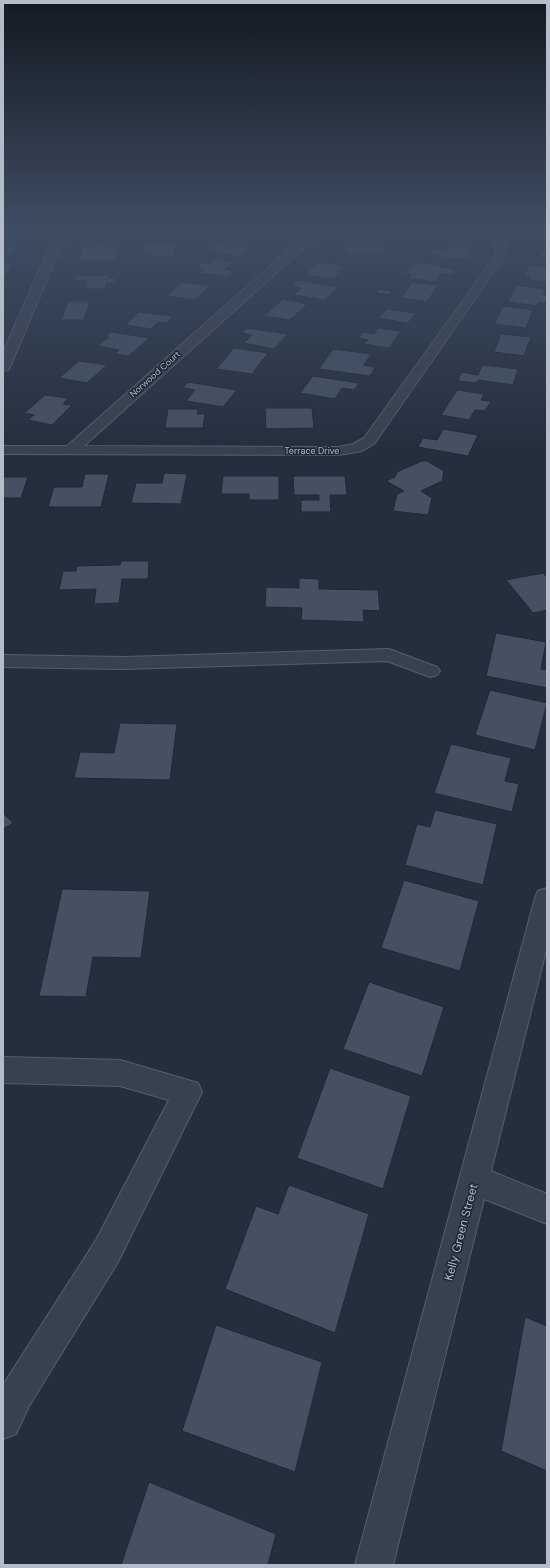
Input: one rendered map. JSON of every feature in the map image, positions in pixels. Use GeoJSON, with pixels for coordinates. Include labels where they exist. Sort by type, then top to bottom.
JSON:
{"type":"FeatureCollection","features":[{"type":"Feature","properties":{"kind":"street"},"geometry":{"type":"LineString","coordinates":[[3,367],[31,303]]}},
{"type":"Feature","properties":{"kind":"street","name":"Norwood Court"},"geometry":{"type":"LineString","coordinates":[[71,450],[236,303]]}},
{"type":"Feature","properties":{"kind":"street","name":"Terrace Drive"},"geometry":{"type":"LineString","coordinates":[[3,450],[339,451],[357,448],[369,441],[467,303]]}},
{"type":"Feature","properties":{"kind":"street"},"geometry":{"type":"LineString","coordinates":[[3,661],[123,663],[389,655],[430,670]]}},
{"type":"Feature","properties":{"kind":"street","name":"Kelly Green Street"},"geometry":{"type":"LineString","coordinates":[[374,1565],[547,898]]}},
{"type":"Feature","properties":{"kind":"street"},"geometry":{"type":"LineString","coordinates":[[3,1070],[120,1073],[188,1092],[107,1251],[17,1394],[3,1421]]}},
{"type":"Feature","properties":{"kind":"street"},"geometry":{"type":"LineString","coordinates":[[475,1180],[547,1209]]}},
{"type":"Feature","properties":{"kind":"building"},"geometry":{"type":"Polygon","coordinates":[[[67,303],[89,303],[84,320],[61,320],[67,303]]]}},
{"type":"Feature","properties":{"kind":"building"},"geometry":{"type":"Polygon","coordinates":[[[278,303],[307,304],[290,320],[264,316],[278,303]]]}},
{"type":"Feature","properties":{"kind":"building"},"geometry":{"type":"Polygon","coordinates":[[[517,303],[538,303],[537,306],[517,303]]]}},
{"type":"Feature","properties":{"kind":"building"},"geometry":{"type":"Polygon","coordinates":[[[503,306],[533,310],[526,328],[494,324],[503,306]]]}},
{"type":"Feature","properties":{"kind":"building"},"geometry":{"type":"Polygon","coordinates":[[[387,309],[416,313],[408,323],[378,318],[387,309]]]}},
{"type":"Feature","properties":{"kind":"building"},"geometry":{"type":"Polygon","coordinates":[[[139,312],[173,316],[166,323],[158,322],[151,329],[125,325],[139,312]]]}},
{"type":"Feature","properties":{"kind":"building"},"geometry":{"type":"Polygon","coordinates":[[[247,328],[288,334],[274,349],[244,343],[252,335],[241,333],[247,328]]]}},
{"type":"Feature","properties":{"kind":"building"},"geometry":{"type":"Polygon","coordinates":[[[378,328],[401,331],[389,348],[364,344],[368,340],[358,338],[363,332],[374,334],[378,328]]]}},
{"type":"Feature","properties":{"kind":"building"},"geometry":{"type":"Polygon","coordinates":[[[111,332],[149,338],[129,356],[115,354],[119,350],[97,346],[109,337],[105,337],[111,332]]]}},
{"type":"Feature","properties":{"kind":"building"},"geometry":{"type":"Polygon","coordinates":[[[501,334],[531,337],[524,356],[494,352],[501,334]]]}},
{"type":"Feature","properties":{"kind":"building"},"geometry":{"type":"Polygon","coordinates":[[[234,348],[268,353],[252,374],[216,369],[234,348]]]}},
{"type":"Feature","properties":{"kind":"building"},"geometry":{"type":"Polygon","coordinates":[[[333,349],[371,354],[364,365],[375,367],[370,376],[319,369],[333,349]]]}},
{"type":"Feature","properties":{"kind":"building"},"geometry":{"type":"Polygon","coordinates":[[[79,361],[107,365],[87,383],[59,378],[79,361]]]}},
{"type":"Feature","properties":{"kind":"building"},"geometry":{"type":"Polygon","coordinates":[[[482,365],[518,369],[513,385],[478,380],[477,383],[458,381],[461,372],[478,375],[482,365]]]}},
{"type":"Feature","properties":{"kind":"building"},"geometry":{"type":"Polygon","coordinates":[[[313,376],[359,383],[354,390],[342,388],[335,399],[300,393],[313,376]]]}},
{"type":"Feature","properties":{"kind":"building"},"geometry":{"type":"Polygon","coordinates":[[[188,382],[237,390],[223,407],[186,401],[195,390],[183,388],[188,382]]]}},
{"type":"Feature","properties":{"kind":"building"},"geometry":{"type":"Polygon","coordinates":[[[457,390],[484,394],[481,400],[491,401],[485,411],[475,410],[469,420],[441,415],[457,390]]]}},
{"type":"Feature","properties":{"kind":"building"},"geometry":{"type":"Polygon","coordinates":[[[45,395],[68,398],[63,404],[72,405],[52,425],[28,420],[34,415],[24,413],[45,395]]]}},
{"type":"Feature","properties":{"kind":"building"},"geometry":{"type":"Polygon","coordinates":[[[265,408],[312,408],[314,428],[266,429],[265,408]]]}},
{"type":"Feature","properties":{"kind":"building"},"geometry":{"type":"Polygon","coordinates":[[[168,409],[198,409],[197,414],[205,414],[203,428],[165,428],[168,409]]]}},
{"type":"Feature","properties":{"kind":"building"},"geometry":{"type":"Polygon","coordinates":[[[443,429],[478,435],[468,456],[418,447],[423,438],[437,440],[443,429]]]}},
{"type":"Feature","properties":{"kind":"building"},"geometry":{"type":"Polygon","coordinates":[[[422,461],[427,461],[444,471],[442,481],[421,491],[432,498],[428,515],[393,511],[397,494],[404,491],[386,481],[395,477],[397,472],[422,461]]]}},
{"type":"Feature","properties":{"kind":"building"},"geometry":{"type":"Polygon","coordinates":[[[164,473],[187,474],[181,504],[131,503],[136,483],[162,483],[164,473]]]}},
{"type":"Feature","properties":{"kind":"building"},"geometry":{"type":"Polygon","coordinates":[[[85,474],[109,474],[101,507],[48,507],[54,487],[82,487],[85,474]]]}},
{"type":"Feature","properties":{"kind":"building"},"geometry":{"type":"Polygon","coordinates":[[[223,476],[279,476],[279,500],[249,500],[249,494],[221,494],[223,476]]]}},
{"type":"Feature","properties":{"kind":"building"},"geometry":{"type":"Polygon","coordinates":[[[293,476],[345,476],[347,495],[330,495],[331,512],[301,512],[301,500],[319,500],[319,495],[294,495],[293,476]]]}},
{"type":"Feature","properties":{"kind":"building"},"geometry":{"type":"Polygon","coordinates":[[[3,477],[28,477],[21,498],[3,498],[3,477]]]}},
{"type":"Feature","properties":{"kind":"building"},"geometry":{"type":"Polygon","coordinates":[[[121,561],[149,561],[148,579],[122,579],[119,603],[94,604],[96,589],[59,590],[63,571],[76,571],[77,566],[120,565],[121,561]]]}},
{"type":"Feature","properties":{"kind":"building"},"geometry":{"type":"Polygon","coordinates":[[[543,573],[547,577],[547,610],[533,613],[506,580],[543,573]]]}},
{"type":"Feature","properties":{"kind":"building"},"geometry":{"type":"Polygon","coordinates":[[[299,578],[319,579],[319,589],[378,590],[380,611],[363,610],[364,622],[301,620],[302,608],[265,607],[266,587],[299,588],[299,578]]]}},
{"type":"Feature","properties":{"kind":"building"},"geometry":{"type":"Polygon","coordinates":[[[496,633],[546,642],[541,669],[547,670],[547,688],[486,676],[496,633]]]}},
{"type":"Feature","properties":{"kind":"building"},"geometry":{"type":"Polygon","coordinates":[[[490,690],[547,703],[535,750],[475,735],[490,690]]]}},
{"type":"Feature","properties":{"kind":"building"},"geometry":{"type":"Polygon","coordinates":[[[120,723],[177,724],[170,780],[74,778],[80,752],[114,753],[120,723]]]}},
{"type":"Feature","properties":{"kind":"building"},"geometry":{"type":"Polygon","coordinates":[[[451,744],[511,758],[505,781],[519,784],[512,812],[434,793],[451,744]]]}},
{"type":"Feature","properties":{"kind":"building"},"geometry":{"type":"Polygon","coordinates":[[[435,810],[497,824],[483,885],[405,865],[417,824],[430,827],[435,810]]]}},
{"type":"Feature","properties":{"kind":"building"},"geometry":{"type":"Polygon","coordinates":[[[3,813],[13,823],[3,829],[3,813]]]}},
{"type":"Feature","properties":{"kind":"building"},"geometry":{"type":"Polygon","coordinates":[[[404,880],[479,901],[460,971],[381,948],[404,880]]]}},
{"type":"Feature","properties":{"kind":"building"},"geometry":{"type":"Polygon","coordinates":[[[62,889],[150,891],[141,958],[93,957],[86,997],[39,996],[62,889]]]}},
{"type":"Feature","properties":{"kind":"building"},"geometry":{"type":"Polygon","coordinates":[[[369,982],[444,1007],[422,1076],[343,1049],[369,982]]]}},
{"type":"Feature","properties":{"kind":"building"},"geometry":{"type":"Polygon","coordinates":[[[330,1068],[411,1096],[383,1189],[297,1158],[330,1068]]]}},
{"type":"Feature","properties":{"kind":"building"},"geometry":{"type":"Polygon","coordinates":[[[289,1185],[369,1214],[335,1333],[225,1289],[256,1206],[278,1214],[289,1185]]]}},
{"type":"Feature","properties":{"kind":"building"},"geometry":{"type":"Polygon","coordinates":[[[525,1317],[547,1326],[547,1471],[501,1451],[525,1317]]]}},
{"type":"Feature","properties":{"kind":"building"},"geometry":{"type":"Polygon","coordinates":[[[216,1325],[322,1362],[295,1472],[182,1431],[216,1325]]]}},
{"type":"Feature","properties":{"kind":"building"},"geometry":{"type":"Polygon","coordinates":[[[149,1482],[276,1534],[268,1565],[121,1565],[149,1482]]]}}]}
